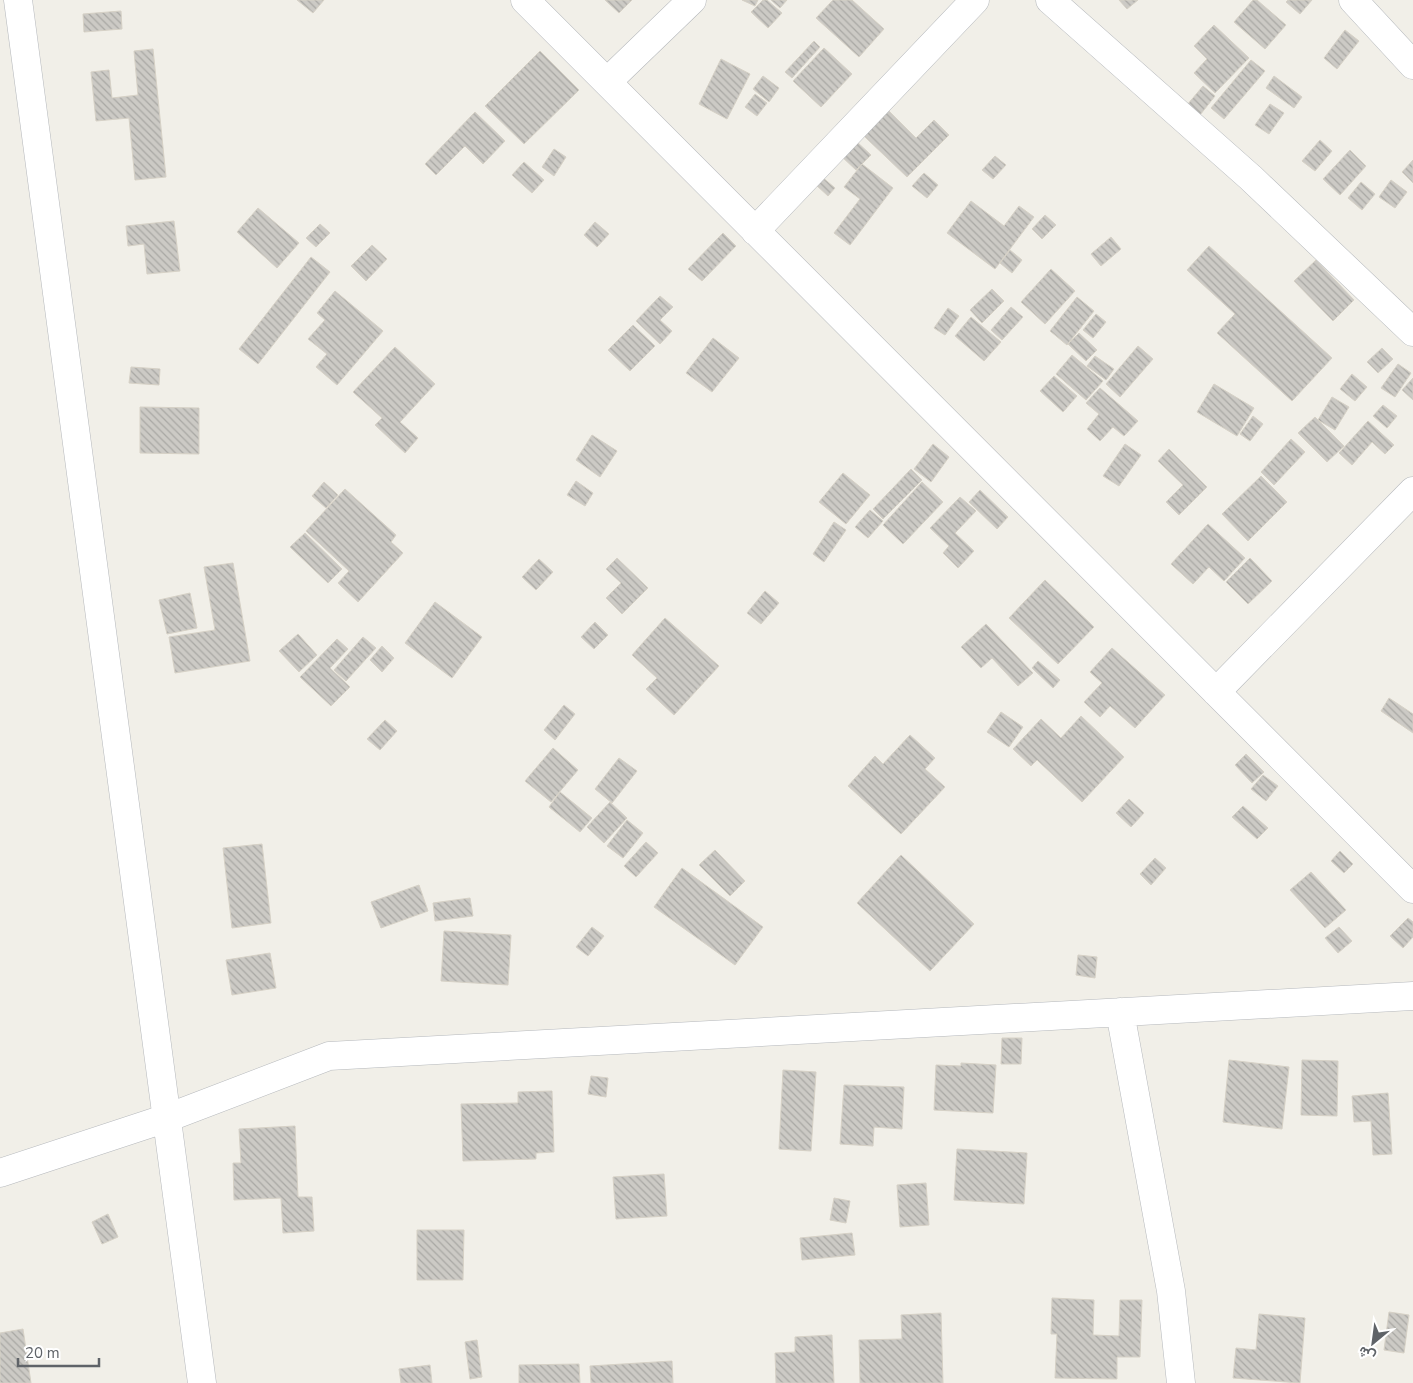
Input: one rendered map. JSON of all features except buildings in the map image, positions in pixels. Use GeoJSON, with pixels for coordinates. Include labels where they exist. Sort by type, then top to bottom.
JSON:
{"type":"FeatureCollection","features":[{"type":"Feature","properties":{"kind":"street"},"geometry":{"type":"LineString","coordinates":[[18,0],[202,1383]]}},
{"type":"Feature","properties":{"kind":"street"},"geometry":{"type":"LineString","coordinates":[[525,0],[1413,890]]}},
{"type":"Feature","properties":{"kind":"street"},"geometry":{"type":"LineString","coordinates":[[607,82],[692,0]]}},
{"type":"Feature","properties":{"kind":"street"},"geometry":{"type":"LineString","coordinates":[[755,231],[974,0]]}},
{"type":"Feature","properties":{"kind":"street"},"geometry":{"type":"LineString","coordinates":[[1050,0],[1251,178],[1413,332]]}},
{"type":"Feature","properties":{"kind":"street"},"geometry":{"type":"LineString","coordinates":[[1353,0],[1413,65]]}},
{"type":"Feature","properties":{"kind":"street"},"geometry":{"type":"LineString","coordinates":[[1216,692],[1413,491]]}},
{"type":"Feature","properties":{"kind":"street"},"geometry":{"type":"LineString","coordinates":[[0,1172],[167,1118],[329,1056],[1413,996]]}},
{"type":"Feature","properties":{"kind":"street"},"geometry":{"type":"LineString","coordinates":[[1120,1012],[1171,1291],[1181,1383]]}}]}
